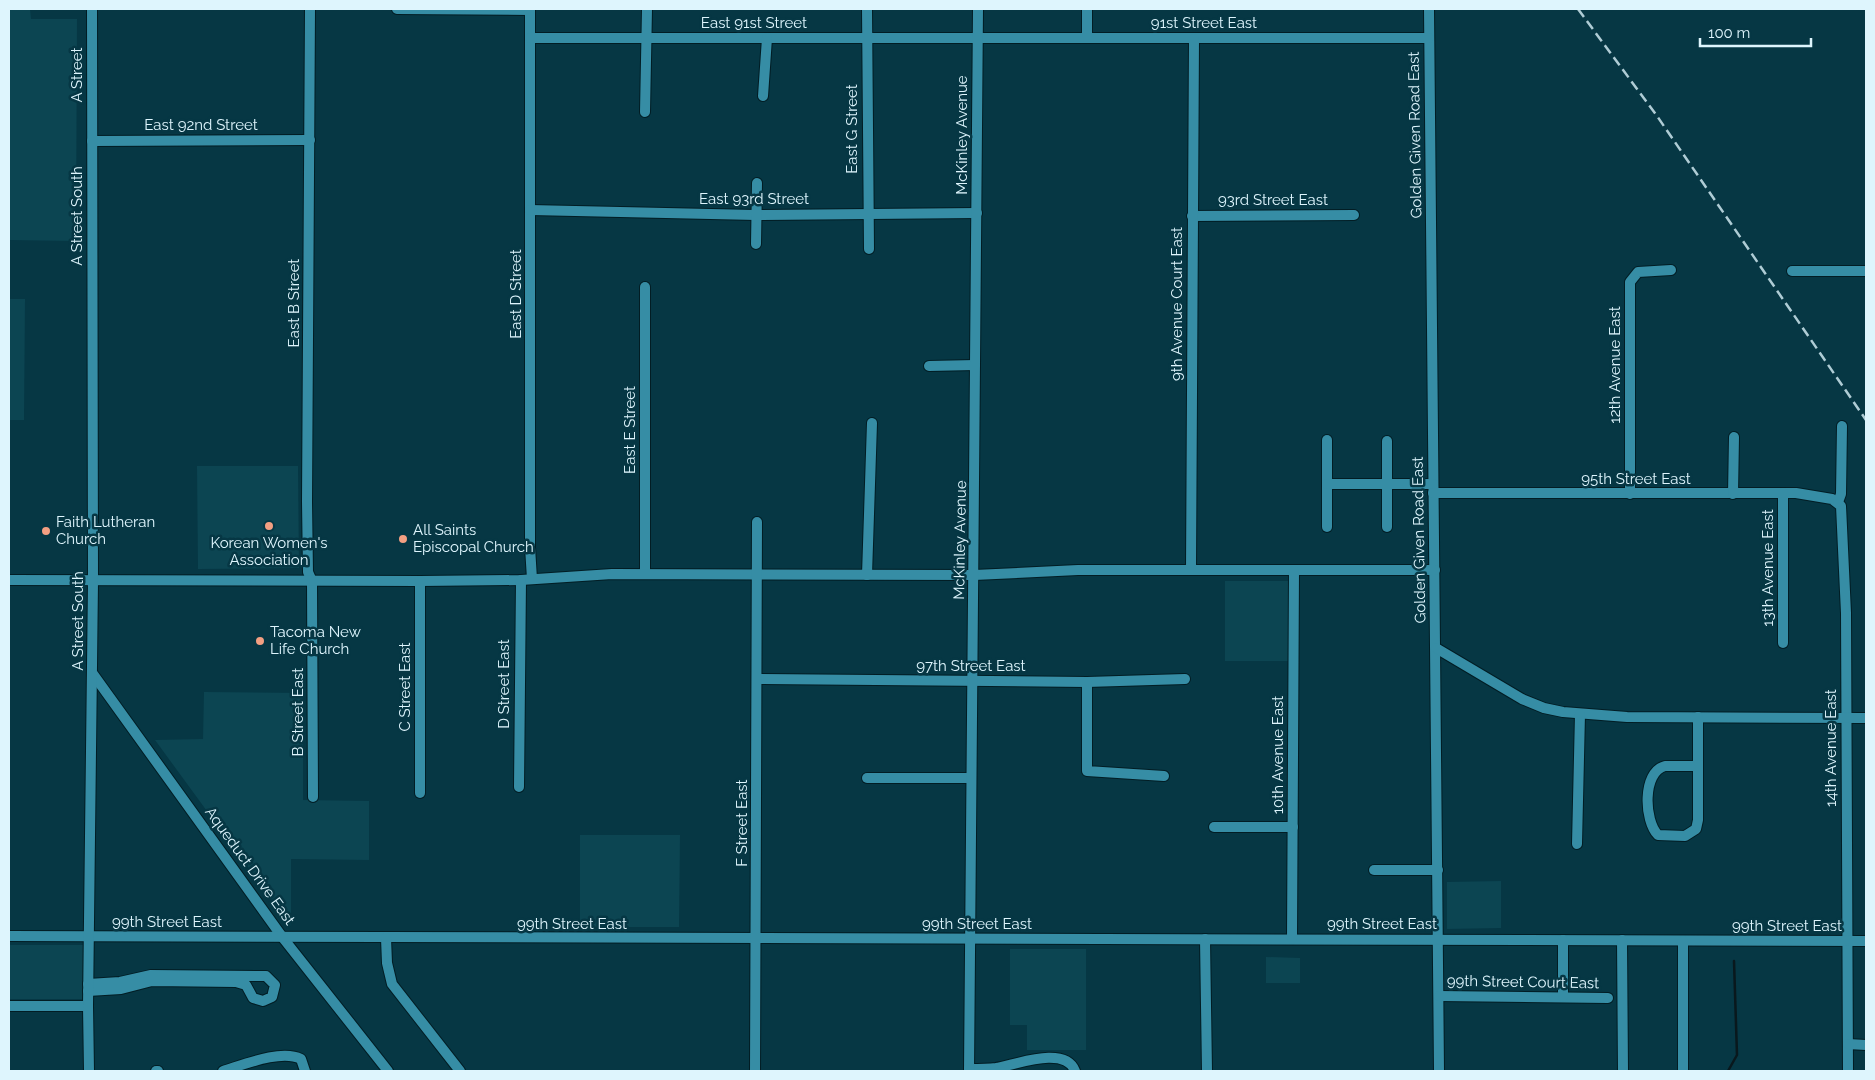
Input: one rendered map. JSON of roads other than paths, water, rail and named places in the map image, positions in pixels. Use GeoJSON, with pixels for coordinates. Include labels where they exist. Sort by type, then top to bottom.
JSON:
{"type":"FeatureCollection","features":[{"type":"Feature","properties":{"kind":"street","name":"A Street"},"geometry":{"type":"LineString","coordinates":[[92,9],[92,141]]}},
{"type":"Feature","properties":{"kind":"street","name":"East B Street"},"geometry":{"type":"LineString","coordinates":[[310,9],[307,487],[308,572],[312,582],[312,596]]}},
{"type":"Feature","properties":{"kind":"street"},"geometry":{"type":"LineString","coordinates":[[397,9],[530,10]]}},
{"type":"Feature","properties":{"kind":"street"},"geometry":{"type":"LineString","coordinates":[[645,112],[646,9]]}},
{"type":"Feature","properties":{"kind":"street","name":"East G Street"},"geometry":{"type":"LineString","coordinates":[[867,9],[869,249]]}},
{"type":"Feature","properties":{"kind":"street","name":"McKinley Avenue"},"geometry":{"type":"LineString","coordinates":[[969,1070],[978,9]]}},
{"type":"Feature","properties":{"kind":"street"},"geometry":{"type":"LineString","coordinates":[[1087,9],[1087,37]]}},
{"type":"Feature","properties":{"kind":"street","name":"Golden Given Road East"},"geometry":{"type":"LineString","coordinates":[[1429,9],[1440,1071]]}},
{"type":"Feature","properties":{"kind":"street","name":"East D Street"},"geometry":{"type":"LineString","coordinates":[[530,10],[530,547],[532,579]]}},
{"type":"Feature","properties":{"kind":"street","name":"East 91st Street"},"geometry":{"type":"LineString","coordinates":[[530,38],[978,38]]}},
{"type":"Feature","properties":{"kind":"street"},"geometry":{"type":"LineString","coordinates":[[764,96],[767,38]]}},
{"type":"Feature","properties":{"kind":"street","name":"91st Street East"},"geometry":{"type":"LineString","coordinates":[[978,38],[1429,38]]}},
{"type":"Feature","properties":{"kind":"street","name":"9th Avenue Court East"},"geometry":{"type":"LineString","coordinates":[[1191,570],[1194,38]]}},
{"type":"Feature","properties":{"kind":"street","name":"East 92nd Street"},"geometry":{"type":"LineString","coordinates":[[92,141],[310,140]]}},
{"type":"Feature","properties":{"kind":"street","name":"A Street South"},"geometry":{"type":"LineString","coordinates":[[89,1071],[88,936],[94,581],[92,141]]}},
{"type":"Feature","properties":{"kind":"street"},"geometry":{"type":"LineString","coordinates":[[756,244],[757,184]]}},
{"type":"Feature","properties":{"kind":"street","name":"East 93rd Street"},"geometry":{"type":"LineString","coordinates":[[530,210],[756,215],[977,213]]}},
{"type":"Feature","properties":{"kind":"street","name":"93rd Street East"},"geometry":{"type":"LineString","coordinates":[[1192,216],[1354,215]]}},
{"type":"Feature","properties":{"kind":"street","name":"12th Avenue East"},"geometry":{"type":"LineString","coordinates":[[1630,494],[1630,282],[1638,272],[1671,270]]}},
{"type":"Feature","properties":{"kind":"street"},"geometry":{"type":"LineString","coordinates":[[1792,271],[1866,271]]}},
{"type":"Feature","properties":{"kind":"street","name":"East E Street"},"geometry":{"type":"LineString","coordinates":[[645,287],[645,574]]}},
{"type":"Feature","properties":{"kind":"street"},"geometry":{"type":"LineString","coordinates":[[929,366],[975,366]]}},
{"type":"Feature","properties":{"kind":"street"},"geometry":{"type":"LineString","coordinates":[[867,575],[872,423]]}},
{"type":"Feature","properties":{"kind":"street","name":"14th Avenue East"},"geometry":{"type":"LineString","coordinates":[[1842,426],[1841,494],[1838,502],[1843,511],[1846,612],[1848,1071]]}},
{"type":"Feature","properties":{"kind":"street"},"geometry":{"type":"LineString","coordinates":[[1733,494],[1734,437]]}},
{"type":"Feature","properties":{"kind":"street"},"geometry":{"type":"LineString","coordinates":[[1327,440],[1327,527]]}},
{"type":"Feature","properties":{"kind":"street"},"geometry":{"type":"LineString","coordinates":[[1387,441],[1387,527]]}},
{"type":"Feature","properties":{"kind":"street","name":"95th Street East"},"geometry":{"type":"LineString","coordinates":[[1327,484],[1387,484],[1433,488],[1630,494],[1783,493],[1832,498],[1838,502]]}},
{"type":"Feature","properties":{"kind":"street","name":"13th Avenue East"},"geometry":{"type":"LineString","coordinates":[[1783,493],[1783,643]]}},
{"type":"Feature","properties":{"kind":"street","name":"F Street East"},"geometry":{"type":"LineString","coordinates":[[755,1071],[757,522]]}},
{"type":"Feature","properties":{"kind":"street"},"geometry":{"type":"LineString","coordinates":[[9,580],[312,582],[521,580],[612,574],[974,575],[1078,570],[1435,570]]}},
{"type":"Feature","properties":{"kind":"street","name":"10th Avenue East"},"geometry":{"type":"LineString","coordinates":[[1292,939],[1294,571]]}},
{"type":"Feature","properties":{"kind":"street","name":"D Street East"},"geometry":{"type":"LineString","coordinates":[[519,787],[521,580]]}},
{"type":"Feature","properties":{"kind":"street","name":"C Street East"},"geometry":{"type":"LineString","coordinates":[[420,581],[420,793]]}},
{"type":"Feature","properties":{"kind":"street","name":"B Street East"},"geometry":{"type":"LineString","coordinates":[[312,596],[313,797]]}},
{"type":"Feature","properties":{"kind":"street"},"geometry":{"type":"LineString","coordinates":[[1436,648],[1522,699],[1544,708],[1580,714],[1866,718]]}},
{"type":"Feature","properties":{"kind":"street","name":"Aqueduct Drive East"},"geometry":{"type":"LineString","coordinates":[[93,674],[283,938],[388,1071]]}},
{"type":"Feature","properties":{"kind":"street","name":"97th Street East"},"geometry":{"type":"LineString","coordinates":[[757,679],[1087,682],[1185,678]]}},
{"type":"Feature","properties":{"kind":"street"},"geometry":{"type":"LineString","coordinates":[[1087,682],[1087,771],[1164,776]]}},
{"type":"Feature","properties":{"kind":"street"},"geometry":{"type":"LineString","coordinates":[[1577,844],[1580,714]]}},
{"type":"Feature","properties":{"kind":"street"},"geometry":{"type":"LineString","coordinates":[[1698,717],[1698,766],[1698,820],[1696,829],[1685,836],[1658,835],[1649,820],[1649,784],[1658,769],[1674,765],[1698,766]]}},
{"type":"Feature","properties":{"kind":"street"},"geometry":{"type":"LineString","coordinates":[[867,778],[970,778]]}},
{"type":"Feature","properties":{"kind":"street"},"geometry":{"type":"LineString","coordinates":[[1214,827],[1293,827]]}},
{"type":"Feature","properties":{"kind":"street"},"geometry":{"type":"LineString","coordinates":[[1374,870],[1438,870]]}},
{"type":"Feature","properties":{"kind":"street","name":"99th Street East"},"geometry":{"type":"LineString","coordinates":[[9,936],[1866,941]]}},
{"type":"Feature","properties":{"kind":"street"},"geometry":{"type":"LineString","coordinates":[[386,938],[387,963],[392,984],[460,1071]]}},
{"type":"Feature","properties":{"kind":"street"},"geometry":{"type":"LineString","coordinates":[[1205,939],[1207,1071]]}},
{"type":"Feature","properties":{"kind":"street"},"geometry":{"type":"LineString","coordinates":[[1563,940],[1563,997]]}},
{"type":"Feature","properties":{"kind":"street"},"geometry":{"type":"LineString","coordinates":[[1622,940],[1623,1071]]}},
{"type":"Feature","properties":{"kind":"street"},"geometry":{"type":"LineString","coordinates":[[1683,941],[1683,1071]]}},
{"type":"Feature","properties":{"kind":"street"},"geometry":{"type":"LineString","coordinates":[[151,975],[237,975],[266,976],[273,982],[275,988],[272,997],[263,1001],[253,998],[246,984],[236,982],[152,981],[121,989],[88,987],[151,975]]}},
{"type":"Feature","properties":{"kind":"street","name":"99th Street Court East"},"geometry":{"type":"LineString","coordinates":[[1439,996],[1608,998]]}},
{"type":"Feature","properties":{"kind":"street"},"geometry":{"type":"LineString","coordinates":[[9,1006],[88,1006]]}},
{"type":"Feature","properties":{"kind":"street"},"geometry":{"type":"LineString","coordinates":[[1848,1044],[1866,1045]]}},
{"type":"Feature","properties":{"kind":"street"},"geometry":{"type":"LineString","coordinates":[[223,1071],[262,1059],[292,1057],[301,1059],[305,1071]]}},
{"type":"Feature","properties":{"kind":"street"},"geometry":{"type":"LineString","coordinates":[[969,1070],[996,1068],[1034,1059],[1051,1058],[1068,1062],[1073,1065],[1075,1071]]}},
{"type":"Feature","properties":{"kind":"waterway"},"geometry":{"type":"LineString","coordinates":[[1728,1071],[1737,1055],[1734,961]]}},
{"type":"Feature","properties":{"kind":"railway"},"geometry":{"type":"LineString","coordinates":[[1578,9],[1657,116],[1866,420]]}},
{"type":"Feature","properties":{"kind":"place","name":"Korean Women's Association"},"geometry":{"type":"Point","coordinates":[269,526]}},
{"type":"Feature","properties":{"kind":"place","name":"Faith Lutheran Church"},"geometry":{"type":"Point","coordinates":[46,531]}},
{"type":"Feature","properties":{"kind":"place","name":"All Saints Episcopal Church"},"geometry":{"type":"Point","coordinates":[403,539]}},
{"type":"Feature","properties":{"kind":"place","name":"Tacoma New Life Church"},"geometry":{"type":"Point","coordinates":[260,641]}}]}
